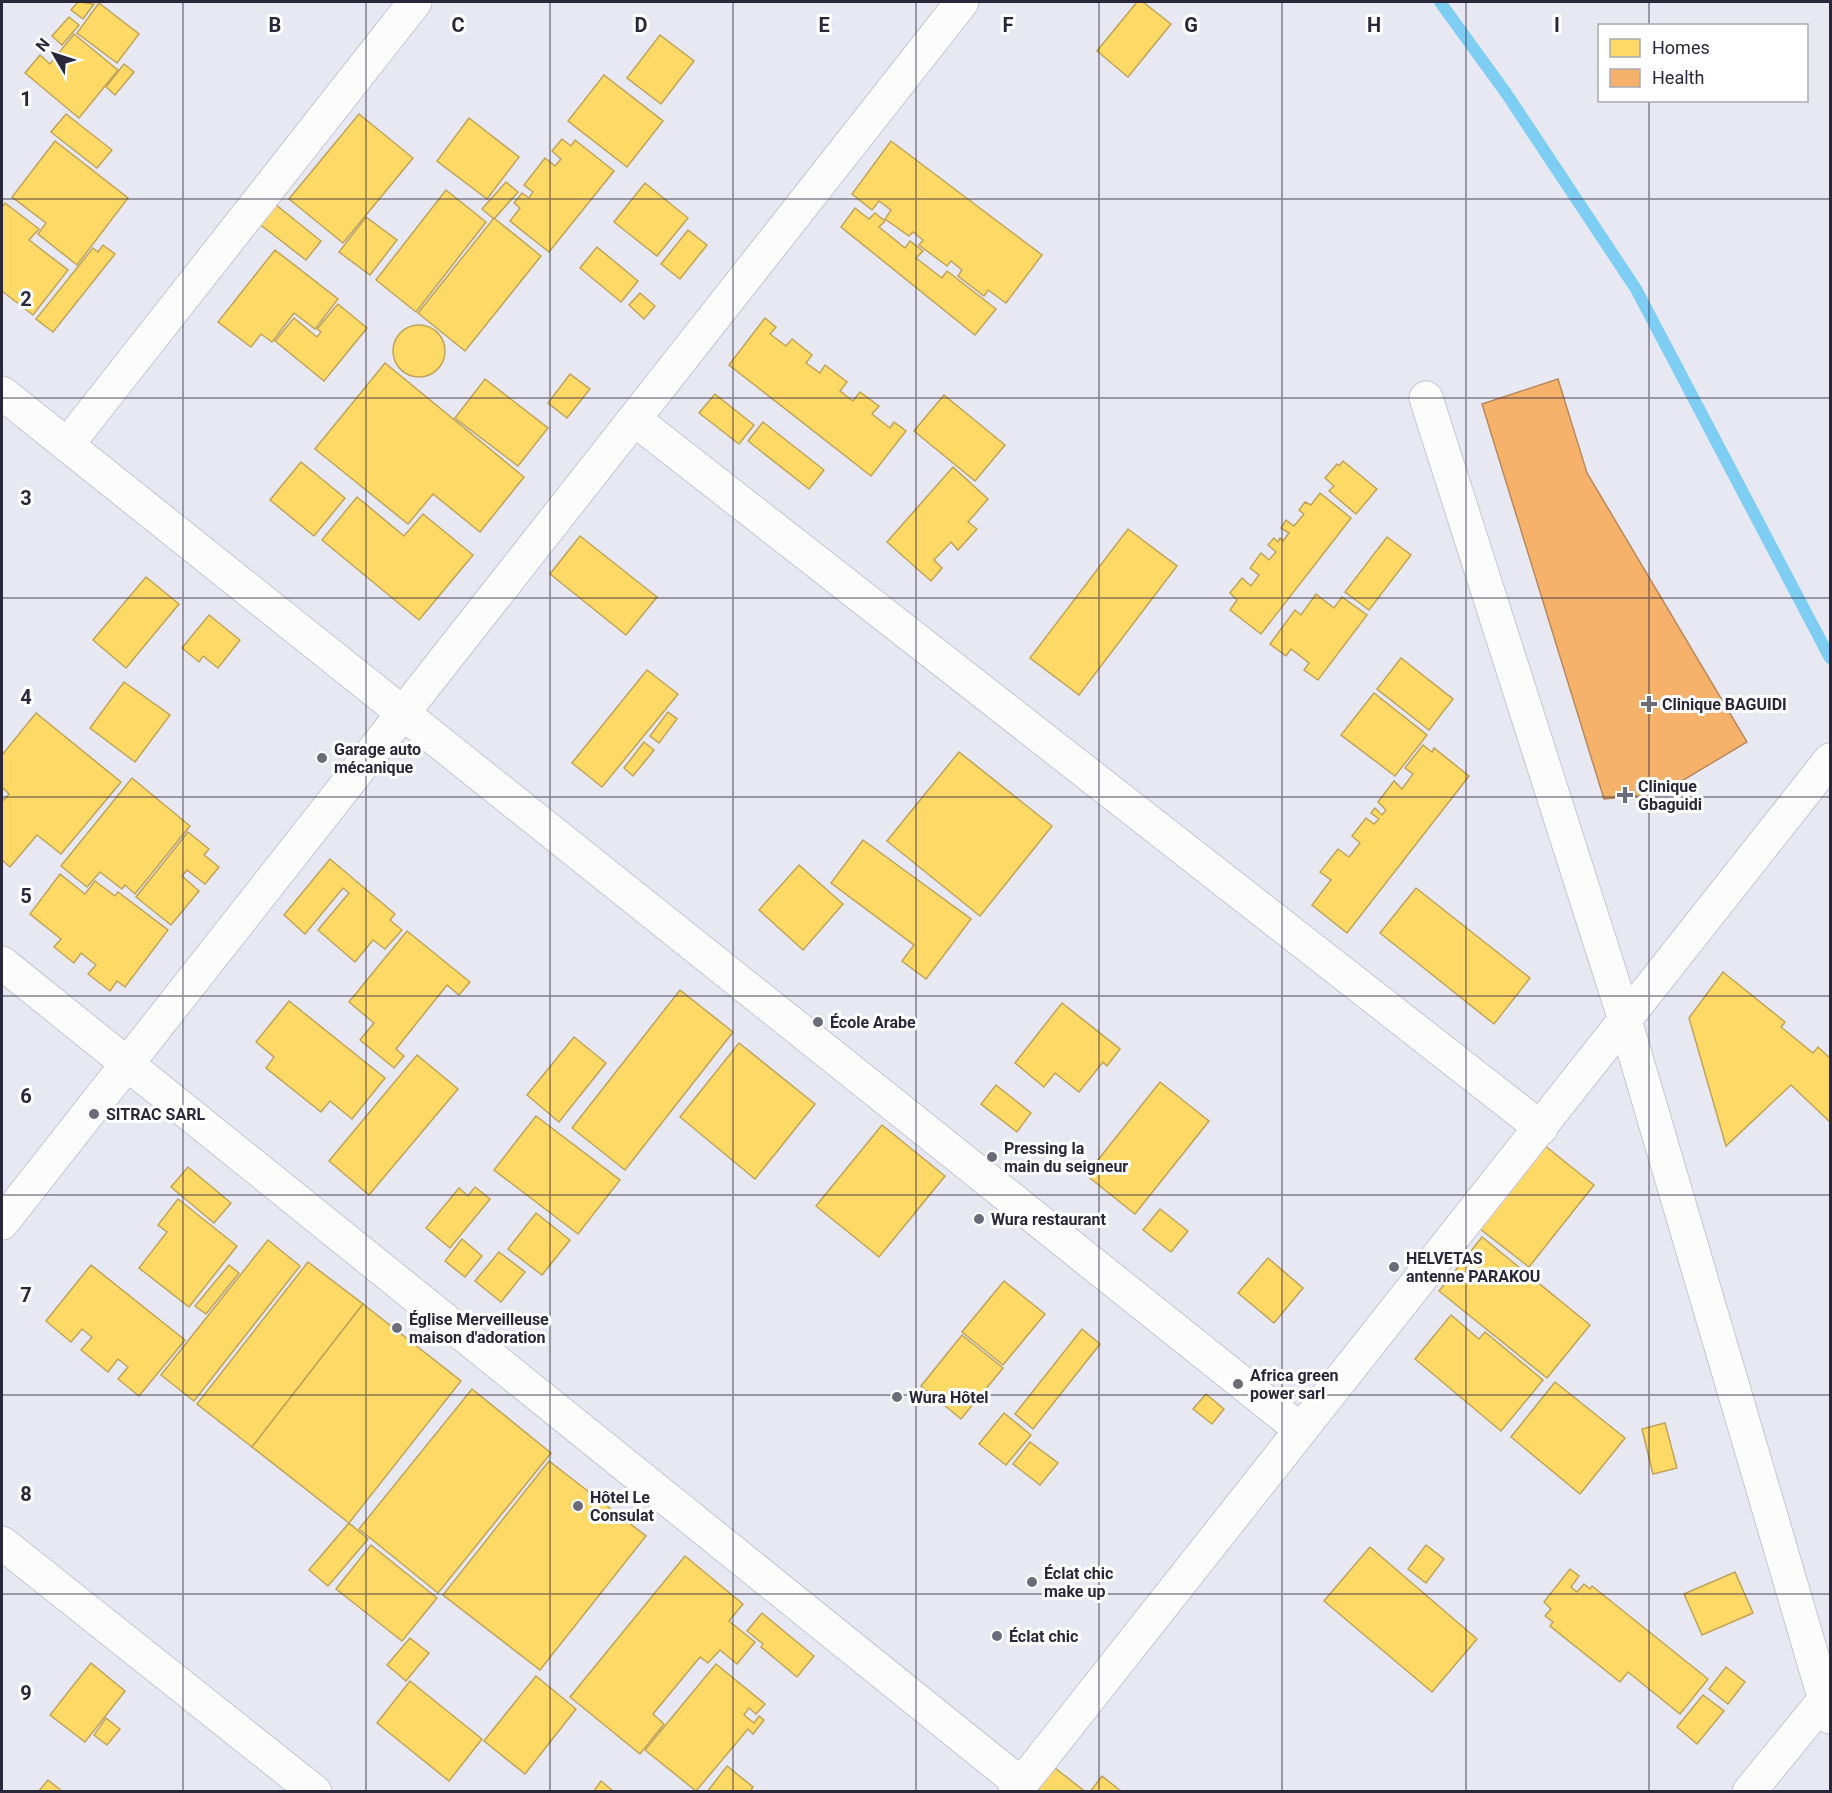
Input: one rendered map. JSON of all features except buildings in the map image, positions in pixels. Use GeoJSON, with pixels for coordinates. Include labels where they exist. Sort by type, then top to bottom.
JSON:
{"type":"FeatureCollection","features":[{"type":"Feature","properties":{"kind":"street"},"geometry":{"type":"LineString","coordinates":[[67,445],[415,2]]}},
{"type":"Feature","properties":{"kind":"street"},"geometry":{"type":"LineString","coordinates":[[2,1223],[962,2]]}},
{"type":"Feature","properties":{"kind":"street"},"geometry":{"type":"LineString","coordinates":[[2,393],[1301,1430]]}},
{"type":"Feature","properties":{"kind":"street"},"geometry":{"type":"LineString","coordinates":[[1426,398],[1625,1020],[1828,1708],[1749,1791]]}},
{"type":"Feature","properties":{"kind":"street"},"geometry":{"type":"LineString","coordinates":[[634,419],[1540,1128]]}},
{"type":"Feature","properties":{"kind":"street"},"geometry":{"type":"LineString","coordinates":[[2,963],[1018,1788],[1830,760]]}},
{"type":"Feature","properties":{"kind":"street"},"geometry":{"type":"LineString","coordinates":[[2,1543],[315,1791]]}},
{"type":"Feature","properties":{"kind":"waterway"},"geometry":{"type":"LineString","coordinates":[[1440,2],[1506,93],[1636,289],[1830,658]]}},
{"type":"Feature","properties":{"kind":"place","name":"Clinique BAGUIDI"},"geometry":{"type":"Point","coordinates":[1649,704]}},
{"type":"Feature","properties":{"kind":"place","name":"Garage auto mécanique"},"geometry":{"type":"Point","coordinates":[322,758]}},
{"type":"Feature","properties":{"kind":"place","name":"Clinique Gbaguidi"},"geometry":{"type":"Point","coordinates":[1625,795]}},
{"type":"Feature","properties":{"kind":"place","name":"École Arabe"},"geometry":{"type":"Point","coordinates":[818,1022]}},
{"type":"Feature","properties":{"kind":"place","name":"SITRAC SARL"},"geometry":{"type":"Point","coordinates":[94,1114]}},
{"type":"Feature","properties":{"kind":"place","name":"Pressing la main du seigneur"},"geometry":{"type":"Point","coordinates":[992,1157]}},
{"type":"Feature","properties":{"kind":"place","name":"Wura restaurant"},"geometry":{"type":"Point","coordinates":[979,1219]}},
{"type":"Feature","properties":{"kind":"place","name":"HELVETAS antenne PARAKOU"},"geometry":{"type":"Point","coordinates":[1394,1267]}},
{"type":"Feature","properties":{"kind":"place","name":"Église Merveilleuse maison d'adoration"},"geometry":{"type":"Point","coordinates":[397,1328]}},
{"type":"Feature","properties":{"kind":"place","name":"Africa green power sarl"},"geometry":{"type":"Point","coordinates":[1238,1384]}},
{"type":"Feature","properties":{"kind":"place","name":"Wura Hôtel"},"geometry":{"type":"Point","coordinates":[897,1397]}},
{"type":"Feature","properties":{"kind":"place","name":"Hôtel Le Consulat"},"geometry":{"type":"Point","coordinates":[578,1506]}},
{"type":"Feature","properties":{"kind":"place","name":"Éclat chic make up"},"geometry":{"type":"Point","coordinates":[1032,1582]}},
{"type":"Feature","properties":{"kind":"place","name":"Éclat chic"},"geometry":{"type":"Point","coordinates":[997,1636]}}]}
